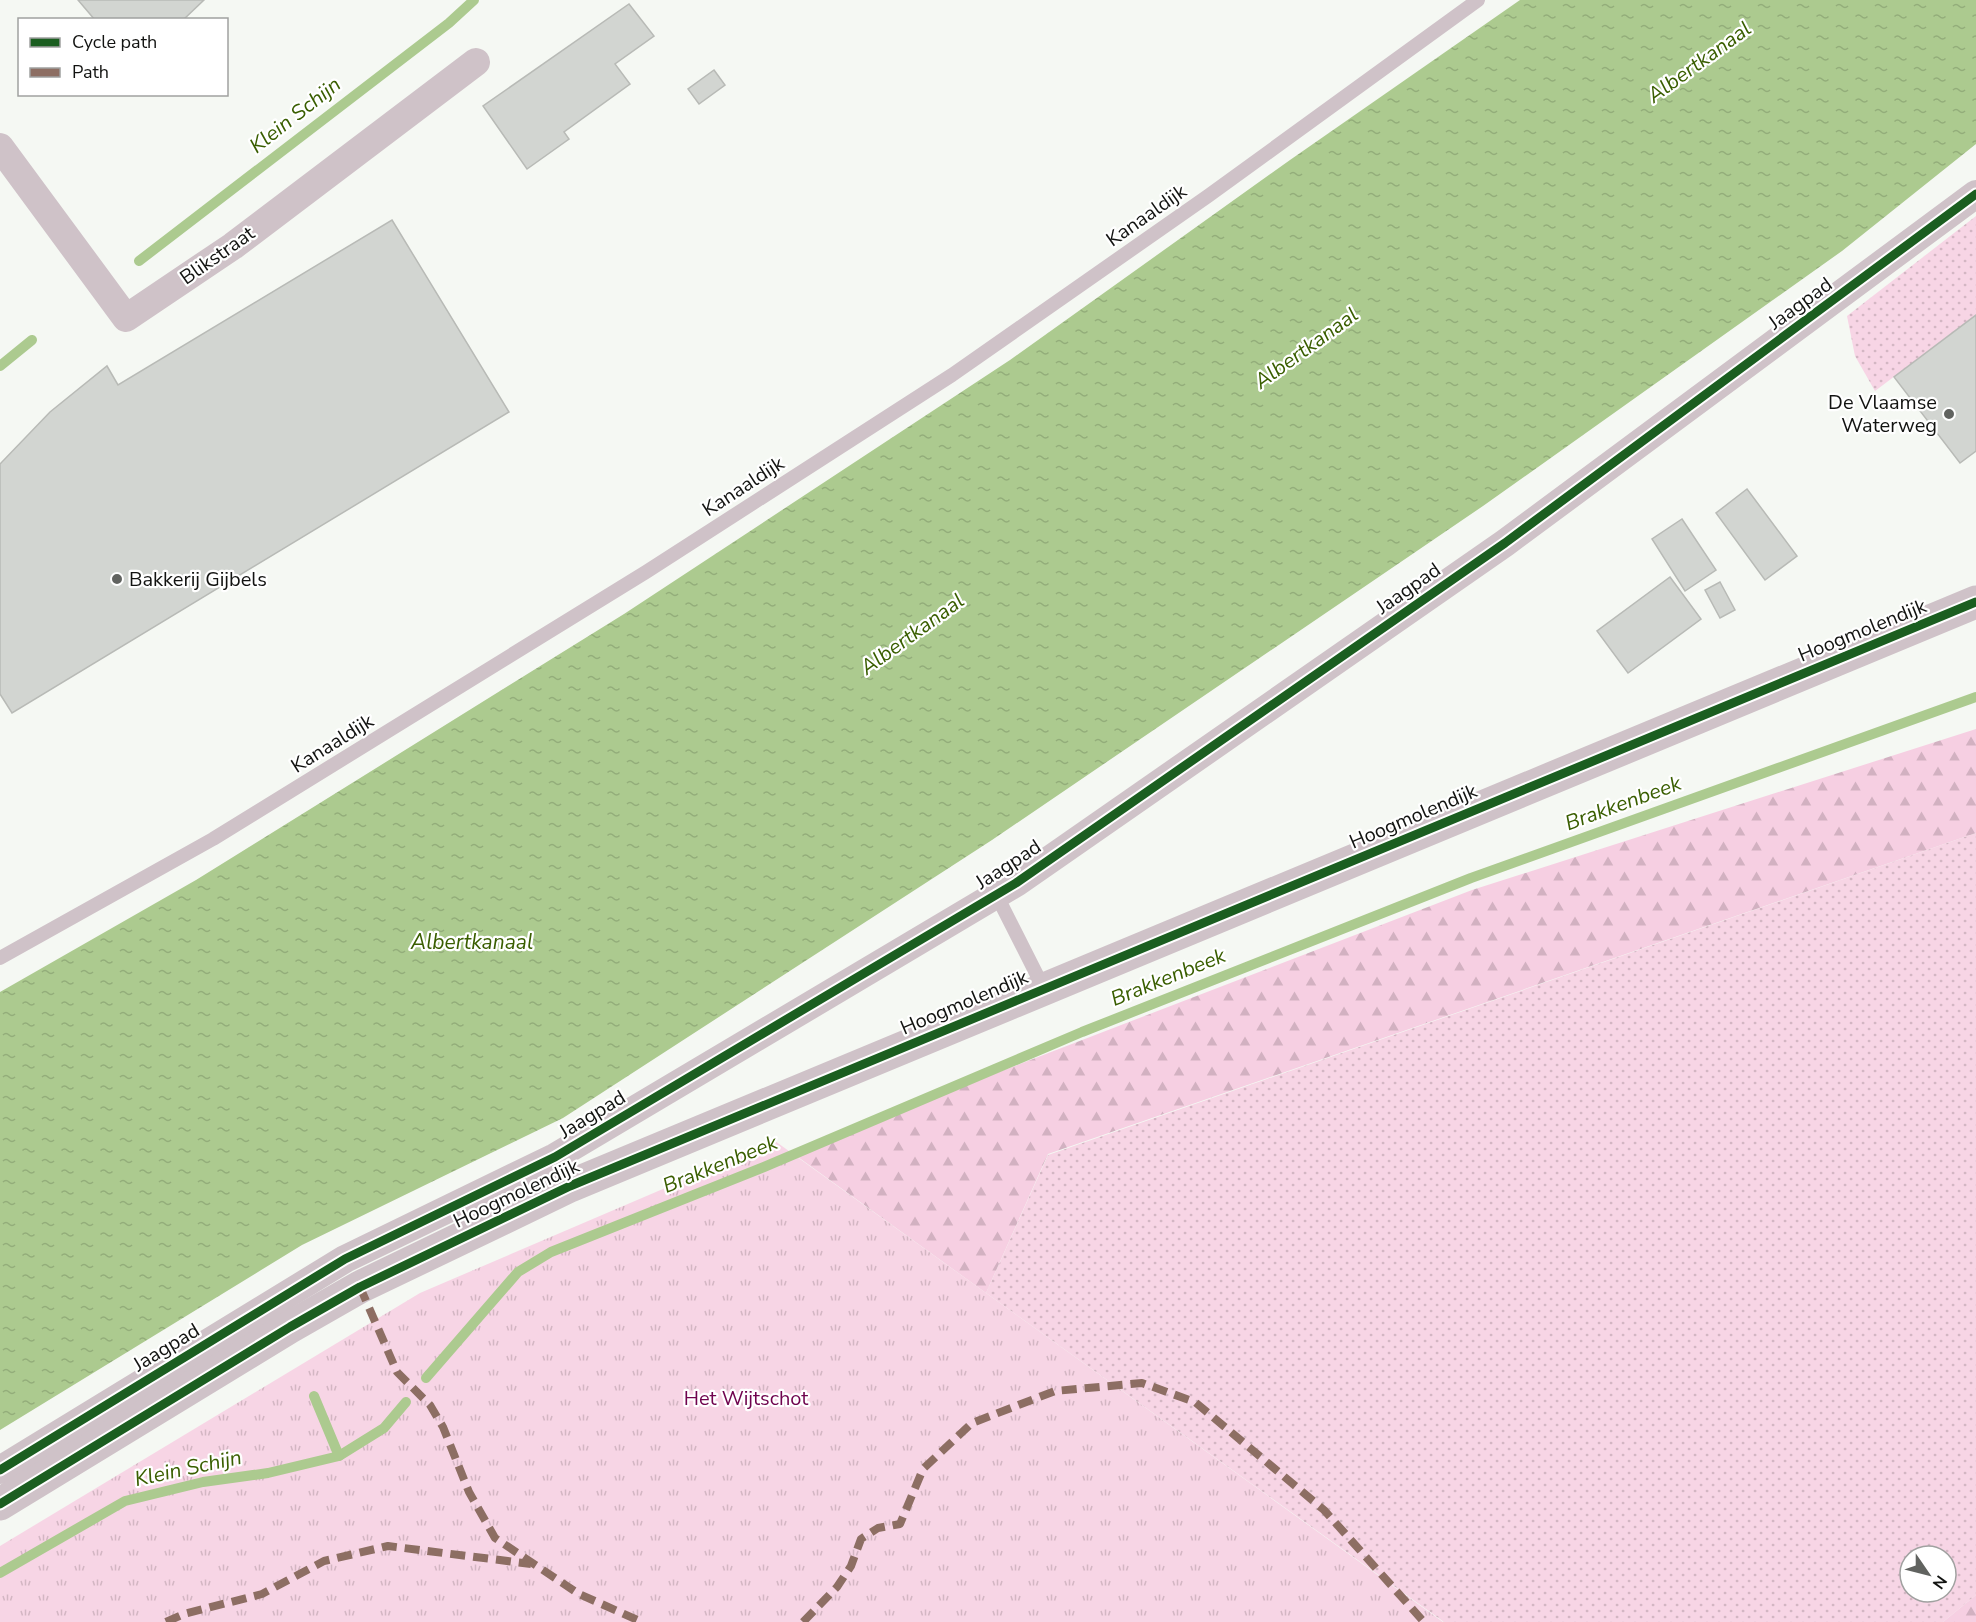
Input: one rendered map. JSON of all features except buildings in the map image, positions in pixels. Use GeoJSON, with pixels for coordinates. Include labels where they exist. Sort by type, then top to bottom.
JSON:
{"type":"FeatureCollection","features":[{"type":"Feature","properties":{"kind":"street","name":"Blikstraat"},"geometry":{"type":"LineString","coordinates":[[0,147],[126,318],[233,246],[476,62]]}},
{"type":"Feature","properties":{"kind":"street","name":"Jaagpad"},"geometry":{"type":"LineString","coordinates":[[0,1470],[345,1259],[555,1156],[996,894],[1505,543],[1976,194]]}},
{"type":"Feature","properties":{"kind":"street","name":"Hoogmolendijk"},"geometry":{"type":"LineString","coordinates":[[0,1504],[290,1327],[360,1287],[570,1186],[1976,602]]}},
{"type":"Feature","properties":{"kind":"lane","name":"Kanaaldijk"},"geometry":{"type":"LineString","coordinates":[[0,958],[213,839],[646,572],[942,381],[1208,196],[1478,0]]}},
{"type":"Feature","properties":{"kind":"lane"},"geometry":{"type":"LineString","coordinates":[[996,894],[1044,989]]}},
{"type":"Feature","properties":{"kind":"green space"},"geometry":{"type":"Polygon","coordinates":[[[1976,216],[1976,315],[1875,391],[1855,356],[1847,316],[1976,216]]]}},
{"type":"Feature","properties":{"kind":"green space"},"geometry":{"type":"Polygon","coordinates":[[[1976,729],[1976,833],[1048,1154],[986,1293],[791,1152],[1472,890],[1976,729]]]}},
{"type":"Feature","properties":{"kind":"green space"},"geometry":{"type":"Polygon","coordinates":[[[1976,833],[1976,1595],[1943,1622],[1444,1622],[986,1293],[1048,1155],[1976,833]]]}},
{"type":"Feature","properties":{"kind":"green space","name":"Het Wijtschot"},"geometry":{"type":"Polygon","coordinates":[[[775,1141],[1443,1622],[0,1622],[0,1546],[420,1293],[775,1141]]]}},
{"type":"Feature","properties":{"kind":"green space"},"geometry":{"type":"Polygon","coordinates":[[[1976,1595],[1976,1622],[1943,1622],[1976,1595]]]}},
{"type":"Feature","properties":{"kind":"water","name":"Albertkanaal"},"geometry":{"type":"Polygon","coordinates":[[[1520,0],[1976,0],[1976,144],[1842,251],[1483,506],[992,840],[563,1118],[302,1245],[0,1430],[0,992],[196,880],[624,614],[1010,360],[1290,160],[1520,0]]]}},
{"type":"Feature","properties":{"kind":"waterway","name":"Klein Schijn"},"geometry":{"type":"LineString","coordinates":[[139,261],[449,23],[474,0]]}},
{"type":"Feature","properties":{"kind":"waterway","name":"Klein Schijn"},"geometry":{"type":"LineString","coordinates":[[0,366],[32,340]]}},
{"type":"Feature","properties":{"kind":"waterway","name":"Brakkenbeek"},"geometry":{"type":"LineString","coordinates":[[426,1378],[518,1272],[551,1252],[764,1167],[1082,1032],[1471,878],[1976,697]]}},
{"type":"Feature","properties":{"kind":"waterway","name":"Klein Schijn"},"geometry":{"type":"LineString","coordinates":[[0,1573],[125,1501],[203,1482],[268,1473],[339,1456],[314,1396]]}},
{"type":"Feature","properties":{"kind":"waterway","name":"Brakkenbeek"},"geometry":{"type":"LineString","coordinates":[[339,1456],[384,1428],[406,1402]]}},
{"type":"Feature","properties":{"kind":"marked path"},"geometry":{"type":"LineString","coordinates":[[360,1287],[397,1372],[430,1405],[443,1427],[469,1492],[495,1538],[579,1594],[642,1622]]}},
{"type":"Feature","properties":{"kind":"marked path"},"geometry":{"type":"LineString","coordinates":[[803,1622],[837,1587],[851,1566],[861,1539],[878,1528],[900,1524],[923,1469],[972,1423],[1055,1391],[1142,1383],[1195,1402],[1324,1510],[1424,1622]]}},
{"type":"Feature","properties":{"kind":"marked path"},"geometry":{"type":"LineString","coordinates":[[166,1622],[184,1614],[262,1594],[324,1561],[388,1546],[531,1564]]}},
{"type":"Feature","properties":{"kind":"cycle path"},"geometry":{"type":"LineString","coordinates":[[0,1470],[345,1259],[555,1157],[1016,883],[1505,543],[1976,194]]}},
{"type":"Feature","properties":{"kind":"cycle path"},"geometry":{"type":"LineString","coordinates":[[0,1504],[290,1327],[360,1287],[570,1186],[1976,602]]}},
{"type":"Feature","properties":{"kind":"place","name":"De Vlaamse Waterweg"},"geometry":{"type":"Point","coordinates":[1949,414]}},
{"type":"Feature","properties":{"kind":"place","name":"Bakkerij Gijbels"},"geometry":{"type":"Point","coordinates":[117,579]}}]}
